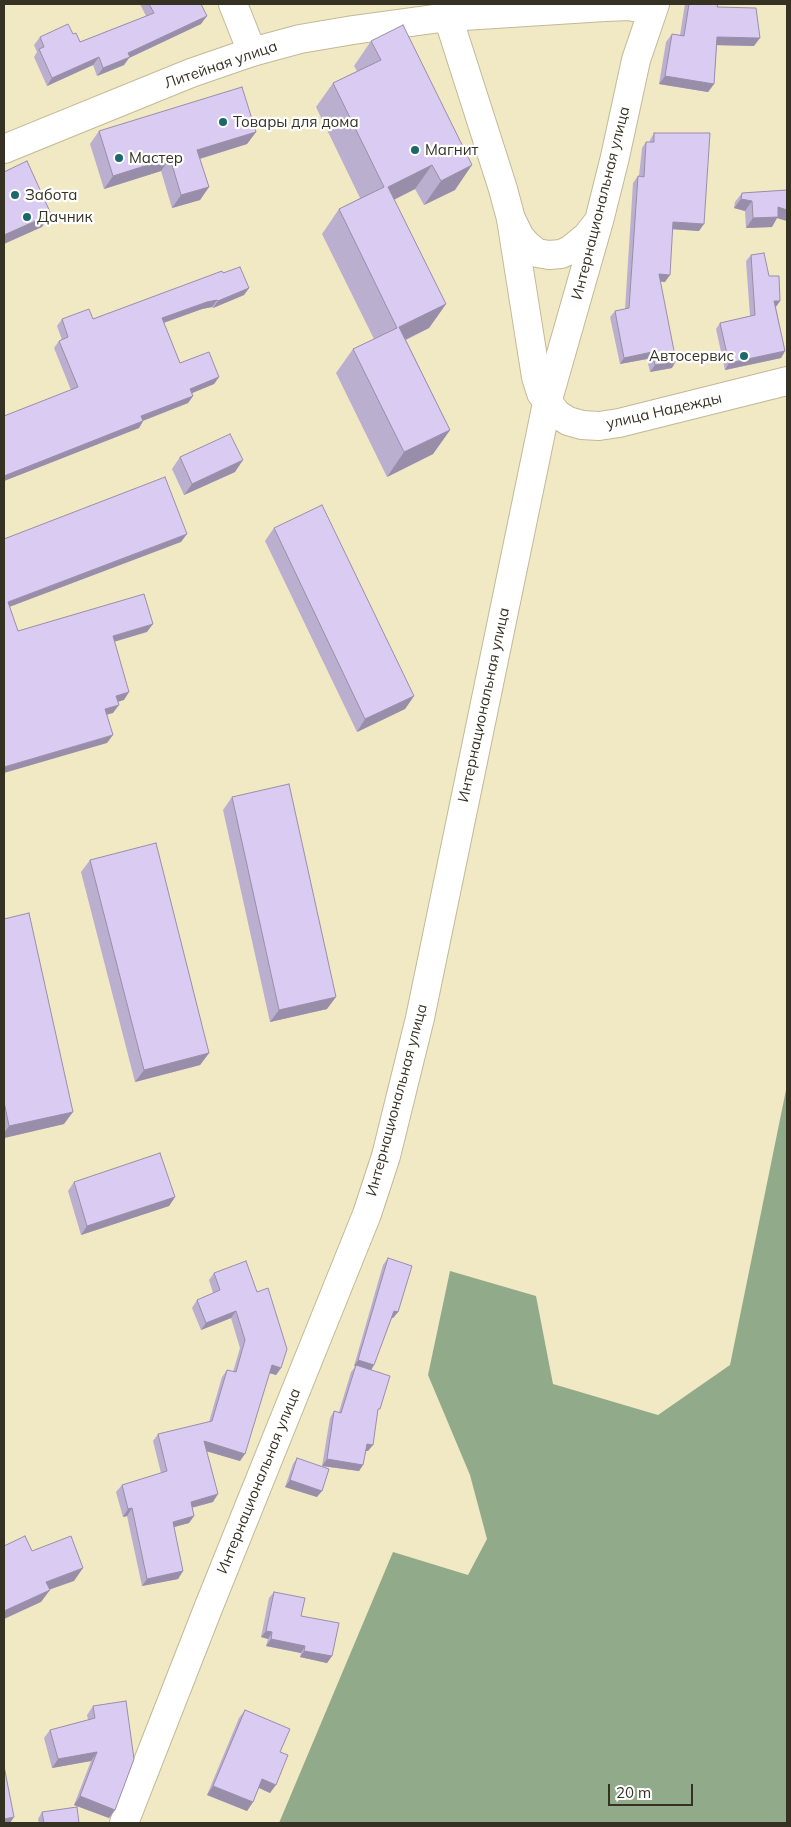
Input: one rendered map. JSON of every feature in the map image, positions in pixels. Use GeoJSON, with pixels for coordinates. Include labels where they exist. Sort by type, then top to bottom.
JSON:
{"type":"FeatureCollection","features":[{"type":"Feature","properties":{"kind":"street"},"geometry":{"type":"LineString","coordinates":[[233,4],[252,52]]}},
{"type":"Feature","properties":{"kind":"street","name":"Литейная улица"},"geometry":{"type":"LineString","coordinates":[[4,149],[191,73],[252,52],[309,38],[448,11],[654,7]]}},
{"type":"Feature","properties":{"kind":"street","name":"Интернациональная улица"},"geometry":{"type":"LineString","coordinates":[[124,1823],[205,1615],[367,1214],[386,1156],[420,1018],[547,403],[599,221],[636,60],[654,7]]}},
{"type":"Feature","properties":{"kind":"street"},"geometry":{"type":"LineString","coordinates":[[448,11],[495,160],[511,219],[532,358],[541,393],[547,403]]}},
{"type":"Feature","properties":{"kind":"street"},"geometry":{"type":"LineString","coordinates":[[511,219],[520,237],[527,245],[536,253],[549,255],[561,254],[578,244],[599,221]]}},
{"type":"Feature","properties":{"kind":"street","name":"улица Надежды"},"geometry":{"type":"LineString","coordinates":[[547,403],[557,414],[568,421],[582,425],[599,426],[619,423],[787,382]]}},
{"type":"Feature","properties":{"kind":"green space"},"geometry":{"type":"Polygon","coordinates":[[[787,1085],[787,1823],[279,1823],[393,1552],[468,1575],[487,1539],[470,1475],[428,1375],[450,1271],[536,1296],[553,1384],[658,1415],[730,1365],[787,1085]]]}},
{"type":"Feature","properties":{"kind":"building"},"geometry":{"type":"Polygon","coordinates":[[[149,4],[201,4],[207,16],[128,53],[130,57],[103,68],[99,57],[52,78],[39,49],[44,47],[40,37],[68,24],[73,34],[76,33],[80,42],[154,13],[149,4]]]}},
{"type":"Feature","properties":{"kind":"building"},"geometry":{"type":"Polygon","coordinates":[[[689,4],[718,4],[717,7],[756,8],[760,38],[717,37],[714,84],[665,76],[672,34],[684,36],[689,4]]]}},
{"type":"Feature","properties":{"kind":"building"},"geometry":{"type":"Polygon","coordinates":[[[403,25],[472,165],[441,181],[432,165],[388,187],[446,304],[399,327],[450,430],[404,452],[353,349],[397,328],[339,209],[384,187],[333,83],[381,60],[371,41],[403,25]]]}},
{"type":"Feature","properties":{"kind":"building"},"geometry":{"type":"Polygon","coordinates":[[[242,87],[256,132],[197,150],[209,187],[181,195],[170,158],[113,176],[99,131],[242,87]]]}},
{"type":"Feature","properties":{"kind":"building"},"geometry":{"type":"Polygon","coordinates":[[[654,133],[710,133],[704,224],[673,222],[670,275],[659,274],[676,361],[655,365],[652,352],[624,358],[615,311],[629,308],[638,176],[644,177],[646,142],[654,142],[654,133]]]}},
{"type":"Feature","properties":{"kind":"building"},"geometry":{"type":"Polygon","coordinates":[[[27,161],[51,214],[4,235],[4,172],[27,161]]]}},
{"type":"Feature","properties":{"kind":"building"},"geometry":{"type":"Polygon","coordinates":[[[787,190],[787,210],[778,207],[778,217],[753,218],[752,201],[741,199],[742,193],[787,190]]]}},
{"type":"Feature","properties":{"kind":"building"},"geometry":{"type":"Polygon","coordinates":[[[764,253],[769,276],[779,276],[780,301],[774,301],[785,351],[729,363],[720,323],[755,315],[751,255],[764,253]]]}},
{"type":"Feature","properties":{"kind":"building"},"geometry":{"type":"Polygon","coordinates":[[[240,267],[249,288],[218,301],[207,302],[162,318],[180,363],[209,352],[219,377],[190,389],[193,396],[141,416],[143,421],[4,476],[4,416],[78,387],[59,341],[68,337],[62,319],[89,309],[93,319],[222,271],[223,273],[240,267]]]}},
{"type":"Feature","properties":{"kind":"building"},"geometry":{"type":"Polygon","coordinates":[[[230,434],[243,460],[192,484],[180,457],[230,434]]]}},
{"type":"Feature","properties":{"kind":"building"},"geometry":{"type":"Polygon","coordinates":[[[165,477],[187,534],[8,602],[18,631],[144,594],[153,624],[113,636],[129,692],[116,696],[119,705],[105,709],[113,735],[4,767],[4,539],[165,477]]]}},
{"type":"Feature","properties":{"kind":"building"},"geometry":{"type":"Polygon","coordinates":[[[322,505],[414,696],[365,719],[274,528],[322,505]]]}},
{"type":"Feature","properties":{"kind":"building"},"geometry":{"type":"Polygon","coordinates":[[[289,784],[336,997],[279,1010],[232,797],[289,784]]]}},
{"type":"Feature","properties":{"kind":"building"},"geometry":{"type":"Polygon","coordinates":[[[156,843],[209,1053],[144,1070],[90,860],[156,843]]]}},
{"type":"Feature","properties":{"kind":"building"},"geometry":{"type":"Polygon","coordinates":[[[29,913],[73,1112],[9,1126],[4,1102],[4,919],[29,913]]]}},
{"type":"Feature","properties":{"kind":"building"},"geometry":{"type":"Polygon","coordinates":[[[160,1153],[175,1197],[87,1226],[74,1182],[160,1153]]]}},
{"type":"Feature","properties":{"kind":"building"},"geometry":{"type":"Polygon","coordinates":[[[388,1258],[412,1266],[398,1312],[394,1311],[374,1365],[358,1360],[388,1258]]]}},
{"type":"Feature","properties":{"kind":"building"},"geometry":{"type":"Polygon","coordinates":[[[246,1261],[257,1292],[268,1288],[287,1349],[281,1368],[272,1365],[245,1454],[204,1441],[218,1494],[191,1502],[194,1516],[173,1522],[183,1571],[147,1579],[132,1508],[128,1509],[122,1485],[167,1471],[158,1434],[212,1421],[227,1370],[236,1372],[245,1340],[236,1311],[206,1323],[197,1300],[220,1290],[214,1273],[246,1261]]]}},
{"type":"Feature","properties":{"kind":"building"},"geometry":{"type":"Polygon","coordinates":[[[356,1365],[390,1376],[380,1409],[378,1409],[373,1445],[367,1444],[363,1465],[327,1459],[334,1411],[341,1413],[356,1365]]]}},
{"type":"Feature","properties":{"kind":"building"},"geometry":{"type":"Polygon","coordinates":[[[297,1458],[329,1469],[322,1491],[290,1480],[297,1458]]]}},
{"type":"Feature","properties":{"kind":"building"},"geometry":{"type":"Polygon","coordinates":[[[25,1536],[32,1551],[71,1536],[83,1568],[46,1582],[50,1590],[4,1611],[4,1546],[25,1536]]]}},
{"type":"Feature","properties":{"kind":"building"},"geometry":{"type":"Polygon","coordinates":[[[274,1592],[305,1598],[301,1616],[339,1623],[332,1656],[304,1651],[305,1646],[271,1639],[272,1632],[266,1631],[274,1592]]]}},
{"type":"Feature","properties":{"kind":"building"},"geometry":{"type":"Polygon","coordinates":[[[126,1701],[134,1759],[115,1810],[80,1796],[97,1752],[58,1759],[50,1730],[95,1718],[93,1706],[126,1701]]]}},
{"type":"Feature","properties":{"kind":"building"},"geometry":{"type":"Polygon","coordinates":[[[245,1710],[290,1729],[280,1752],[288,1755],[276,1785],[262,1779],[253,1802],[213,1786],[245,1710]]]}},
{"type":"Feature","properties":{"kind":"building"},"geometry":{"type":"Polygon","coordinates":[[[4,1766],[14,1817],[4,1819],[4,1766]]]}},
{"type":"Feature","properties":{"kind":"building"},"geometry":{"type":"Polygon","coordinates":[[[77,1807],[79,1823],[44,1823],[42,1812],[77,1807]]]}},
{"type":"Feature","properties":{"kind":"place","name":"Товары для дома"},"geometry":{"type":"Point","coordinates":[223,122]}},
{"type":"Feature","properties":{"kind":"place","name":"Магнит"},"geometry":{"type":"Point","coordinates":[415,150]}},
{"type":"Feature","properties":{"kind":"place","name":"Мастер"},"geometry":{"type":"Point","coordinates":[119,158]}},
{"type":"Feature","properties":{"kind":"place","name":"Забота"},"geometry":{"type":"Point","coordinates":[15,195]}},
{"type":"Feature","properties":{"kind":"place","name":"Дачник"},"geometry":{"type":"Point","coordinates":[27,217]}},
{"type":"Feature","properties":{"kind":"place","name":"Автосервис"},"geometry":{"type":"Point","coordinates":[744,356]}}]}
